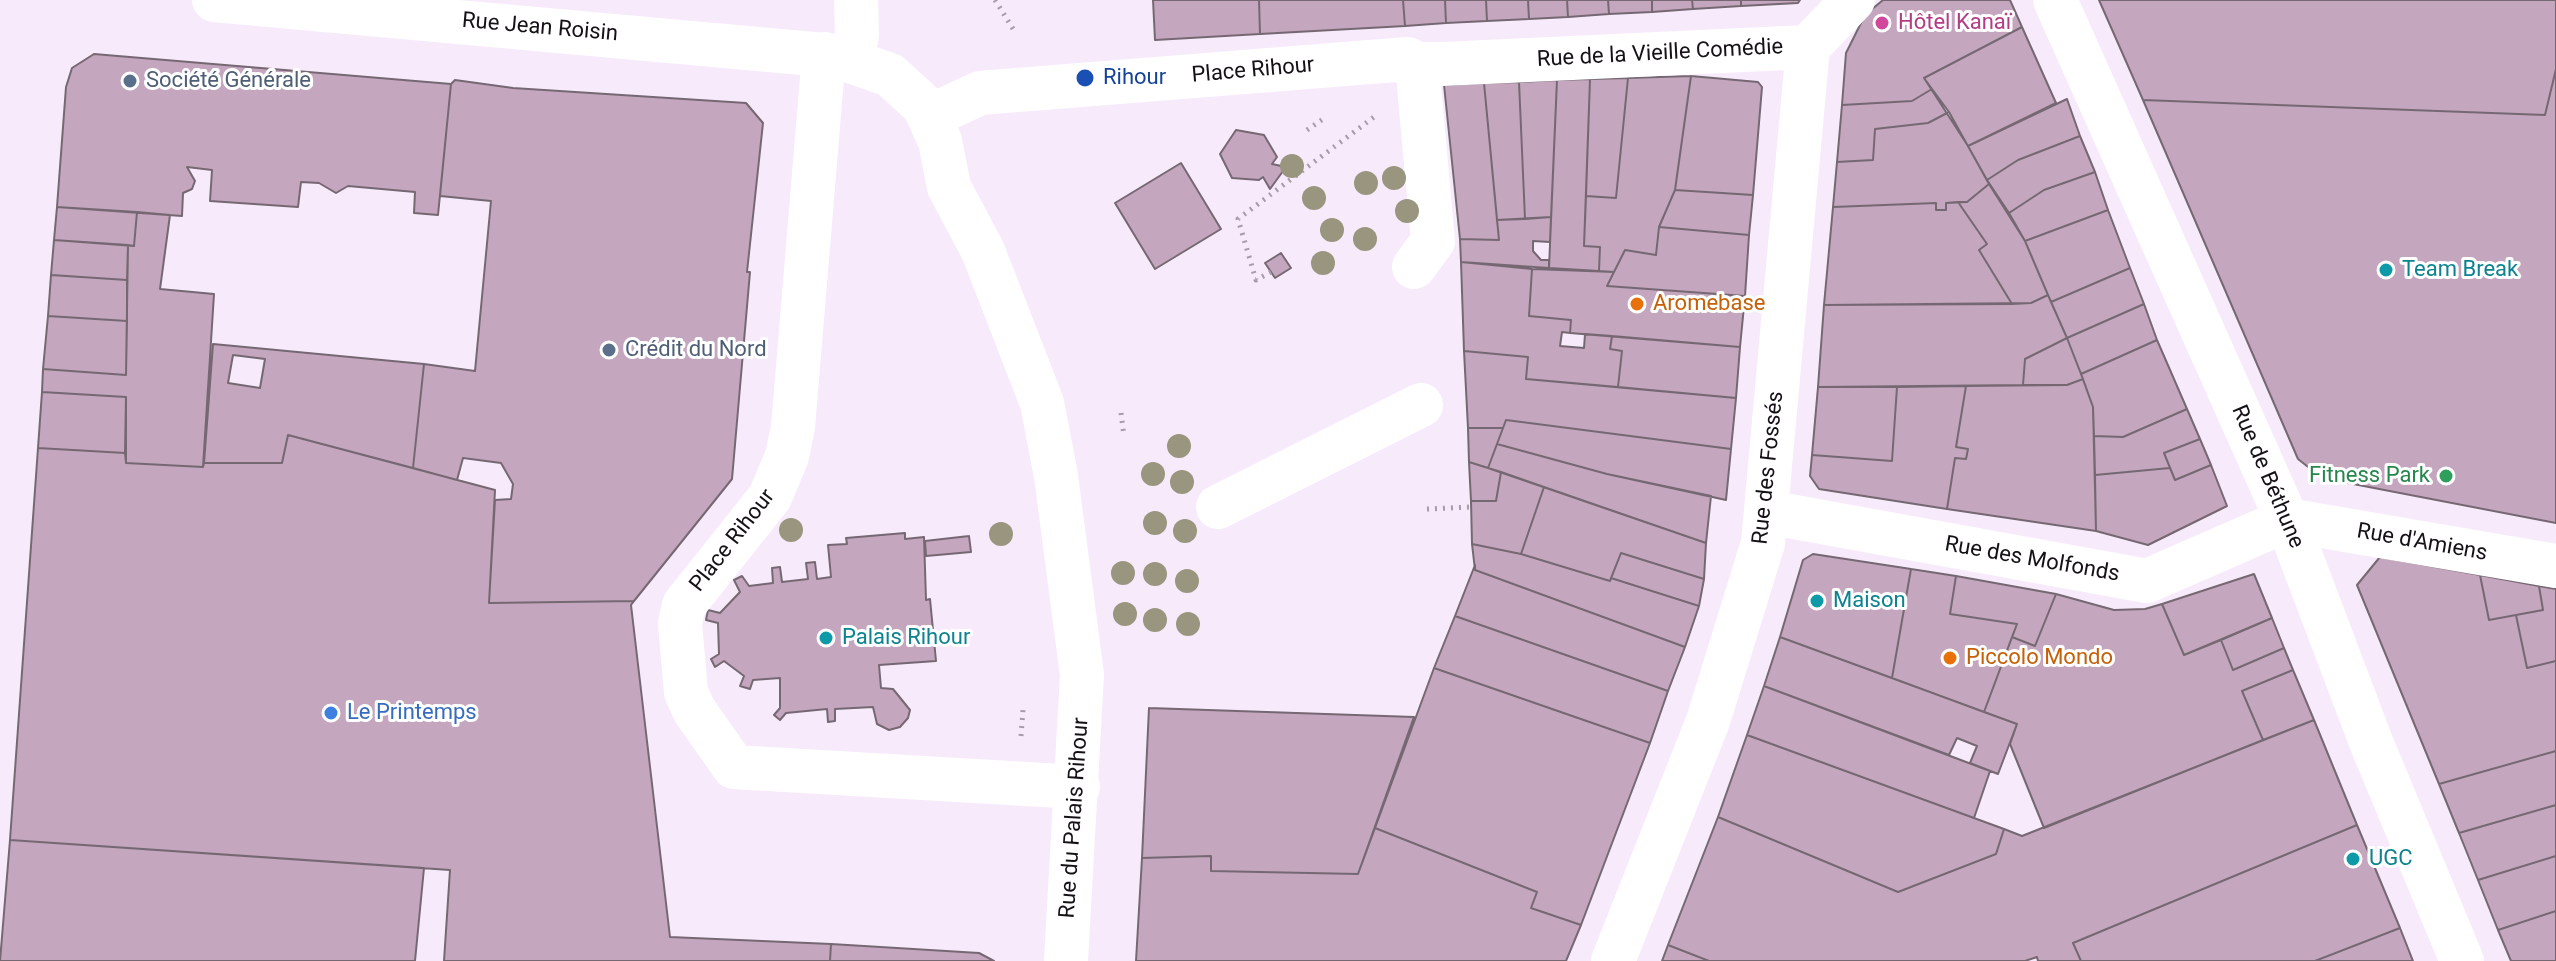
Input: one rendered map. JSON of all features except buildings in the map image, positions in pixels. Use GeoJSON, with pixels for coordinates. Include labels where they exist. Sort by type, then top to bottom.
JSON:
{"type":"FeatureCollection","features":[{"type":"Feature","properties":{"kind":"street","name":"Rue Jean Roisin"},"geometry":{"type":"LineString","coordinates":[[214,0],[771,48],[838,57]]}},
{"type":"Feature","properties":{"kind":"street","name":"Place Rihour"},"geometry":{"type":"LineString","coordinates":[[856,0],[857,35],[838,57],[787,456],[770,497],[684,605],[680,623],[686,692],[694,710],[734,767],[1078,787]]}},
{"type":"Feature","properties":{"kind":"street","name":"Rue de la Vieille Comédie"},"geometry":{"type":"LineString","coordinates":[[1424,62],[1808,47],[1853,0]]}},
{"type":"Feature","properties":{"kind":"street","name":"Rue de Béthune"},"geometry":{"type":"LineString","coordinates":[[2055,0],[2287,520],[2371,742],[2462,961]]}},
{"type":"Feature","properties":{"kind":"street","name":"Rue des Fossés"},"geometry":{"type":"LineString","coordinates":[[1613,961],[1708,721],[1763,543],[1808,47]]}},
{"type":"Feature","properties":{"kind":"street","name":"Rue du Palais Rihour"},"geometry":{"type":"LineString","coordinates":[[838,57],[890,75],[914,95],[930,116],[940,141],[949,187],[977,236],[1047,422],[1082,675],[1066,961]]}},
{"type":"Feature","properties":{"kind":"street","name":"Place Rihour"},"geometry":{"type":"LineString","coordinates":[[948,108],[980,93],[1424,62]]}},
{"type":"Feature","properties":{"kind":"street"},"geometry":{"type":"LineString","coordinates":[[1414,267],[1433,241],[1424,62]]}},
{"type":"Feature","properties":{"kind":"street"},"geometry":{"type":"LineString","coordinates":[[1218,507],[1421,405]]}},
{"type":"Feature","properties":{"kind":"street","name":"Rue des Molfonds"},"geometry":{"type":"LineString","coordinates":[[1767,512],[2147,581],[2287,520]]}},
{"type":"Feature","properties":{"kind":"street","name":"Rue d'Amiens"},"geometry":{"type":"LineString","coordinates":[[2287,520],[2556,566]]}},
{"type":"Feature","properties":{"kind":"path"},"geometry":{"type":"LineString","coordinates":[[995,0],[1015,32]]}},
{"type":"Feature","properties":{"kind":"path"},"geometry":{"type":"LineString","coordinates":[[1271,272],[1256,280],[1238,219],[1411,89],[1424,62]]}},
{"type":"Feature","properties":{"kind":"path"},"geometry":{"type":"LineString","coordinates":[[1121,413],[1124,436]]}},
{"type":"Feature","properties":{"kind":"path"},"geometry":{"type":"LineString","coordinates":[[1427,509],[1471,507]]}},
{"type":"Feature","properties":{"kind":"place","name":"Hôtel Kanaï"},"geometry":{"type":"Point","coordinates":[1882,23]}},
{"type":"Feature","properties":{"kind":"place","name":"Rihour"},"geometry":{"type":"Point","coordinates":[1085,78]}},
{"type":"Feature","properties":{"kind":"place","name":"Société Générale"},"geometry":{"type":"Point","coordinates":[130,81]}},
{"type":"Feature","properties":{"kind":"place","name":"Team Break"},"geometry":{"type":"Point","coordinates":[2386,270]}},
{"type":"Feature","properties":{"kind":"place","name":"Aromebase"},"geometry":{"type":"Point","coordinates":[1637,304]}},
{"type":"Feature","properties":{"kind":"place","name":"Crédit du Nord"},"geometry":{"type":"Point","coordinates":[609,350]}},
{"type":"Feature","properties":{"kind":"place","name":"Fitness Park"},"geometry":{"type":"Point","coordinates":[2446,476]}},
{"type":"Feature","properties":{"kind":"place","name":"Maison"},"geometry":{"type":"Point","coordinates":[1817,601]}},
{"type":"Feature","properties":{"kind":"place","name":"Palais Rihour"},"geometry":{"type":"Point","coordinates":[826,638]}},
{"type":"Feature","properties":{"kind":"place","name":"Piccolo Mondo"},"geometry":{"type":"Point","coordinates":[1950,658]}},
{"type":"Feature","properties":{"kind":"place","name":"Le Printemps"},"geometry":{"type":"Point","coordinates":[331,713]}},
{"type":"Feature","properties":{"kind":"place","name":"UGC"},"geometry":{"type":"Point","coordinates":[2353,859]}}]}
